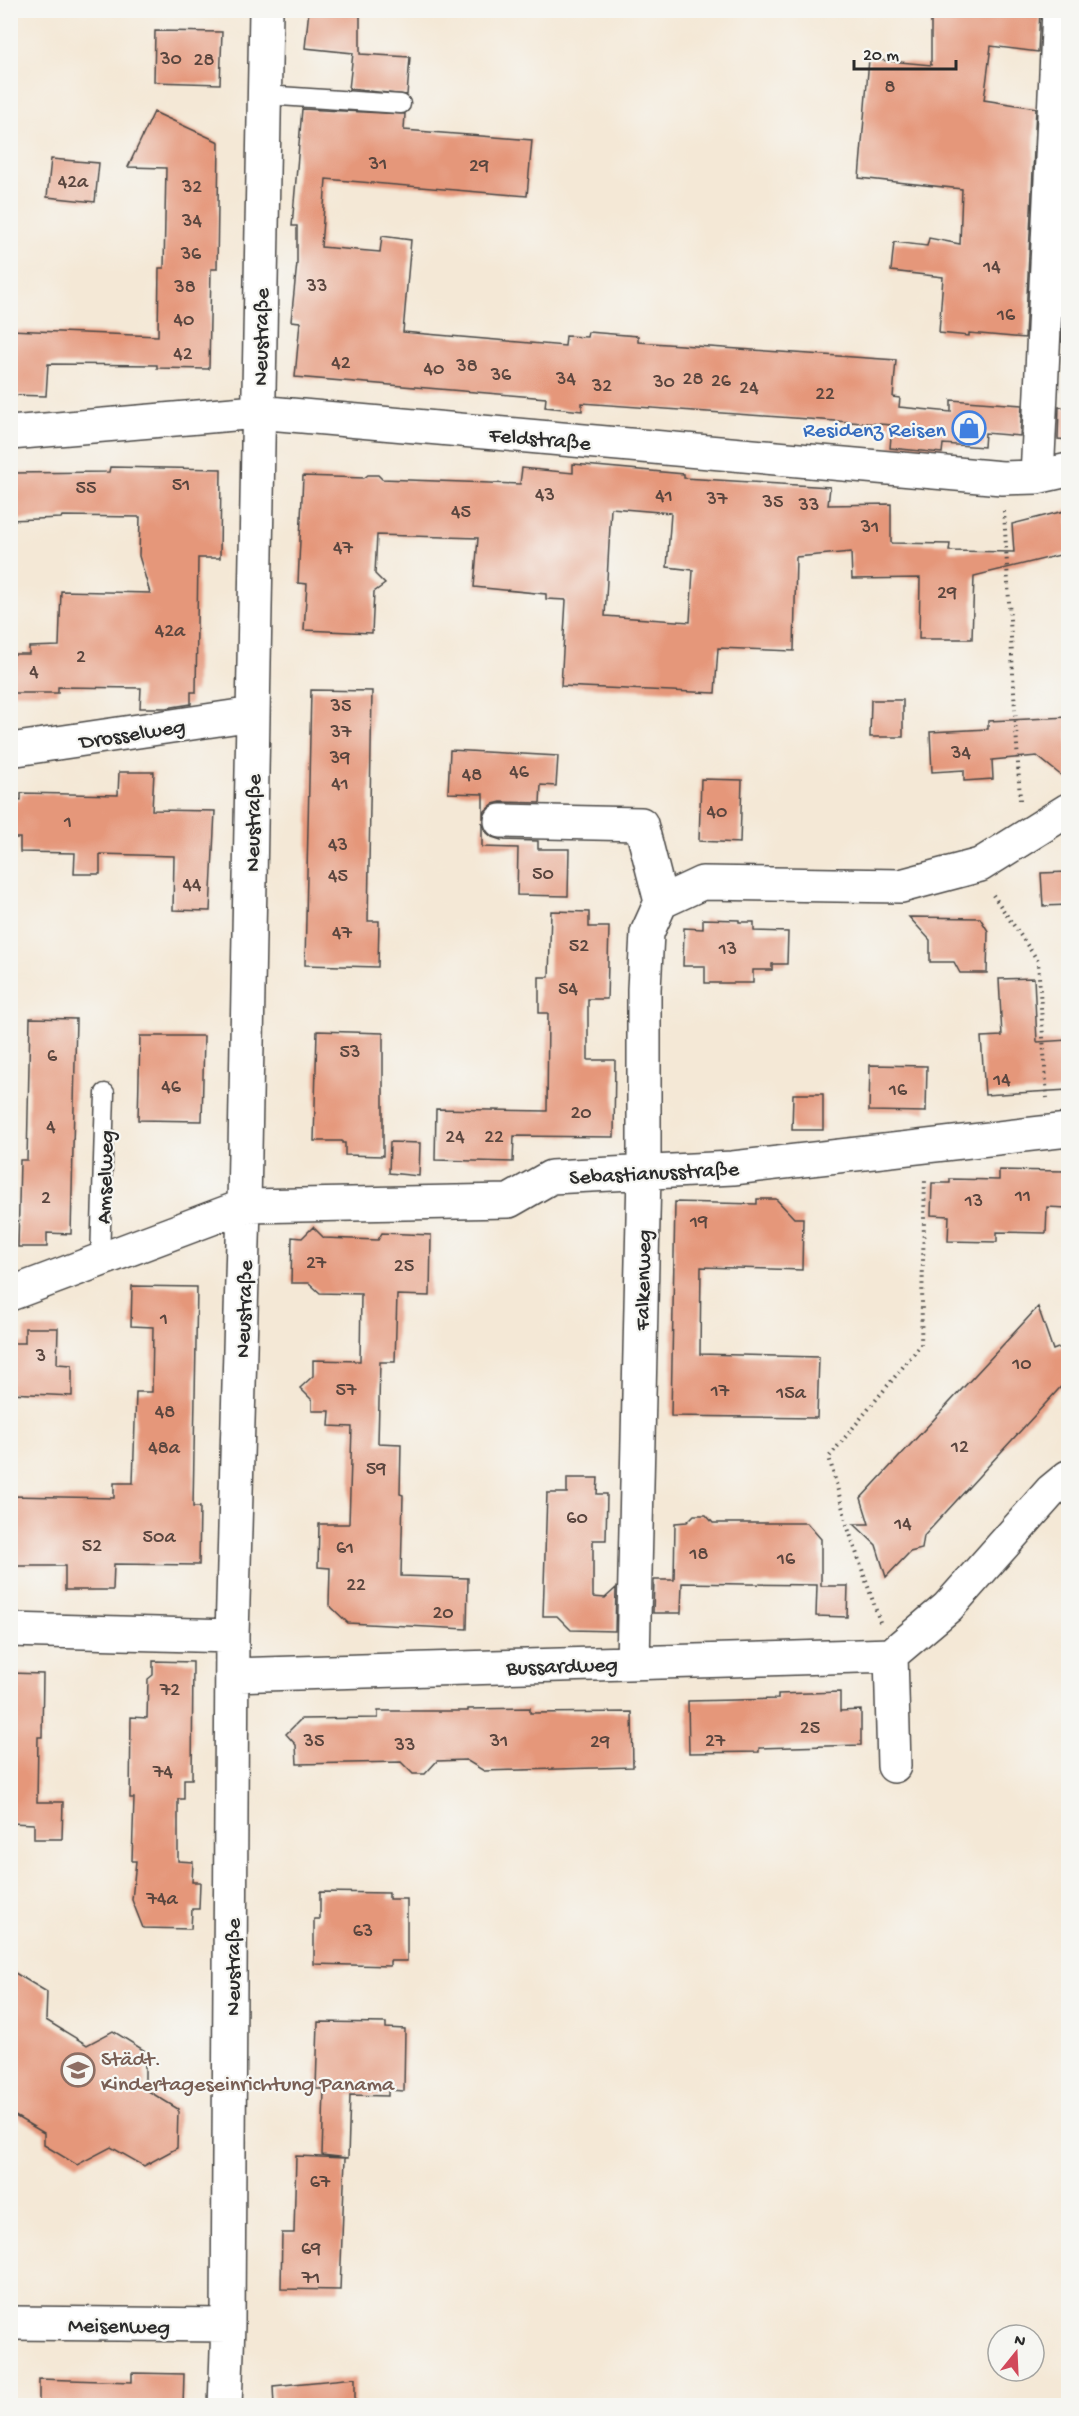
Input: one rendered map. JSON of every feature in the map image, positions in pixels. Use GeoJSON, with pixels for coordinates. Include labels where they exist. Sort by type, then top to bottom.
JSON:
{"type":"FeatureCollection","features":[{"type":"Feature","properties":{"kind":"street","name":"Neustraße"},"geometry":{"type":"LineString","coordinates":[[225,2406],[228,2325],[232,1636],[244,1206],[266,10]]}},
{"type":"Feature","properties":{"kind":"street"},"geometry":{"type":"LineString","coordinates":[[1037,477],[1059,10]]}},
{"type":"Feature","properties":{"kind":"street","name":"Feldstraße"},"geometry":{"type":"LineString","coordinates":[[10,433],[257,412],[1002,478],[1037,477],[1068,470]]}},
{"type":"Feature","properties":{"kind":"street","name":"Drosselweg"},"geometry":{"type":"LineString","coordinates":[[10,750],[253,714]]}},
{"type":"Feature","properties":{"kind":"street"},"geometry":{"type":"LineString","coordinates":[[501,820],[641,824],[661,902],[702,883],[901,886],[980,865],[1068,810]]}},
{"type":"Feature","properties":{"kind":"street","name":"Falkenweg"},"geometry":{"type":"LineString","coordinates":[[633,1662],[644,1173],[644,989],[647,933],[661,902]]}},
{"type":"Feature","properties":{"kind":"street","name":"Sebastianusstraße"},"geometry":{"type":"LineString","coordinates":[[244,1206],[508,1201],[551,1177],[733,1168],[1059,1131]]}},
{"type":"Feature","properties":{"kind":"street","name":"Amselweg"},"geometry":{"type":"LineString","coordinates":[[10,1294],[244,1206]]}},
{"type":"Feature","properties":{"kind":"street"},"geometry":{"type":"LineString","coordinates":[[894,1766],[891,1654],[948,1606],[1051,1491],[1068,1477]]}},
{"type":"Feature","properties":{"kind":"street"},"geometry":{"type":"LineString","coordinates":[[10,1630],[232,1636]]}},
{"type":"Feature","properties":{"kind":"street","name":"Bussardweg"},"geometry":{"type":"LineString","coordinates":[[233,1675],[891,1654]]}},
{"type":"Feature","properties":{"kind":"street","name":"Meisenweg"},"geometry":{"type":"LineString","coordinates":[[10,2323],[228,2325]]}},
{"type":"Feature","properties":{"kind":"lane"},"geometry":{"type":"LineString","coordinates":[[264,95],[401,104]]}},
{"type":"Feature","properties":{"kind":"lane","name":"Amselweg"},"geometry":{"type":"LineString","coordinates":[[100,1260],[105,1093]]}},
{"type":"Feature","properties":{"kind":"path"},"geometry":{"type":"LineString","coordinates":[[1002,478],[1022,838]]}},
{"type":"Feature","properties":{"kind":"path"},"geometry":{"type":"LineString","coordinates":[[980,865],[983,879],[1038,961],[1059,1131]]}},
{"type":"Feature","properties":{"kind":"path"},"geometry":{"type":"LineString","coordinates":[[891,1654],[848,1528],[829,1457],[921,1345],[925,1148]]}},
{"type":"Feature","properties":{"kind":"building"},"geometry":{"type":"Polygon","coordinates":[[[309,10],[360,10],[360,54],[410,57],[407,95],[349,89],[353,53],[305,48],[309,10]]]}},
{"type":"Feature","properties":{"kind":"building"},"geometry":{"type":"Polygon","coordinates":[[[931,10],[1040,10],[1038,52],[991,46],[984,100],[1036,108],[1025,338],[939,333],[943,277],[891,271],[894,242],[927,246],[929,238],[960,244],[962,189],[859,178],[869,59],[931,65],[931,10]]]}},
{"type":"Feature","properties":{"kind":"building"},"geometry":{"type":"Polygon","coordinates":[[[155,31],[222,32],[220,84],[154,82],[155,31]]]}},
{"type":"Feature","properties":{"kind":"building"},"geometry":{"type":"Polygon","coordinates":[[[302,109],[405,114],[404,130],[532,140],[527,196],[326,179],[321,247],[380,252],[382,236],[411,240],[403,332],[565,346],[566,336],[587,337],[588,332],[638,336],[638,342],[896,360],[893,397],[900,398],[899,407],[951,412],[951,400],[1022,405],[1020,436],[985,433],[984,447],[943,444],[942,453],[890,448],[892,425],[582,403],[582,411],[545,407],[546,398],[295,377],[300,322],[291,321],[297,263],[297,226],[292,226],[302,109]]]}},
{"type":"Feature","properties":{"kind":"building"},"geometry":{"type":"Polygon","coordinates":[[[154,112],[219,142],[217,269],[211,269],[209,369],[157,368],[157,365],[48,364],[46,396],[10,395],[10,330],[158,336],[159,268],[164,268],[166,168],[128,167],[154,112]]]}},
{"type":"Feature","properties":{"kind":"building"},"geometry":{"type":"Polygon","coordinates":[[[51,159],[99,163],[95,202],[47,197],[51,159]]]}},
{"type":"Feature","properties":{"kind":"building"},"geometry":{"type":"Polygon","coordinates":[[[1066,253],[1068,253],[1068,342],[1062,342],[1066,253]]]}},
{"type":"Feature","properties":{"kind":"building"},"geometry":{"type":"Polygon","coordinates":[[[1059,407],[1068,408],[1068,440],[1058,439],[1059,407]]]}},
{"type":"Feature","properties":{"kind":"building"},"geometry":{"type":"Polygon","coordinates":[[[573,464],[684,474],[684,478],[830,487],[828,505],[891,504],[891,543],[950,544],[949,551],[1014,552],[1012,524],[1068,510],[1068,553],[974,576],[972,639],[919,639],[920,578],[852,579],[851,552],[796,557],[794,651],[718,648],[715,693],[561,686],[566,600],[546,599],[546,594],[474,587],[478,538],[377,535],[375,574],[385,584],[374,592],[372,633],[304,630],[307,584],[298,583],[303,476],[364,478],[368,475],[378,475],[382,479],[520,484],[522,468],[573,473],[573,464]],[[611,508],[605,616],[690,622],[693,570],[667,567],[671,513],[611,508]]]}},
{"type":"Feature","properties":{"kind":"building"},"geometry":{"type":"Polygon","coordinates":[[[110,467],[221,469],[220,558],[198,558],[196,692],[191,692],[191,704],[166,708],[140,708],[141,688],[58,687],[58,693],[10,693],[10,654],[29,654],[29,647],[59,646],[61,591],[150,593],[139,556],[140,517],[62,516],[61,518],[10,520],[10,473],[109,472],[110,467]]]}},
{"type":"Feature","properties":{"kind":"building"},"geometry":{"type":"Polygon","coordinates":[[[311,690],[372,691],[368,921],[379,921],[378,967],[305,965],[311,690]]]}},
{"type":"Feature","properties":{"kind":"building"},"geometry":{"type":"Polygon","coordinates":[[[871,700],[903,700],[903,737],[870,737],[871,700]]]}},
{"type":"Feature","properties":{"kind":"building"},"geometry":{"type":"Polygon","coordinates":[[[1068,717],[1068,781],[1037,756],[992,760],[993,779],[964,781],[964,770],[932,772],[930,732],[988,729],[988,721],[1068,717]]]}},
{"type":"Feature","properties":{"kind":"building"},"geometry":{"type":"Polygon","coordinates":[[[450,750],[558,756],[556,786],[541,785],[540,803],[501,802],[493,804],[485,811],[483,819],[483,794],[448,793],[450,750]]]}},
{"type":"Feature","properties":{"kind":"building"},"geometry":{"type":"Polygon","coordinates":[[[119,772],[154,772],[152,810],[215,811],[210,911],[173,910],[174,856],[100,854],[100,874],[74,874],[75,853],[20,852],[20,838],[10,838],[10,799],[21,800],[21,793],[118,795],[119,772]]]}},
{"type":"Feature","properties":{"kind":"building"},"geometry":{"type":"Polygon","coordinates":[[[701,779],[742,780],[740,843],[699,841],[701,779]]]}},
{"type":"Feature","properties":{"kind":"building"},"geometry":{"type":"Polygon","coordinates":[[[482,822],[485,831],[501,840],[538,841],[538,849],[569,849],[568,896],[517,895],[518,848],[482,847],[482,822]]]}},
{"type":"Feature","properties":{"kind":"building"},"geometry":{"type":"Polygon","coordinates":[[[1068,872],[1068,905],[1043,906],[1041,873],[1068,872]]]}},
{"type":"Feature","properties":{"kind":"building"},"geometry":{"type":"Polygon","coordinates":[[[551,911],[589,912],[589,927],[609,927],[607,999],[588,999],[588,1060],[615,1060],[614,1137],[514,1136],[513,1162],[435,1160],[436,1109],[547,1111],[548,1013],[539,1013],[539,977],[549,977],[551,911]]]}},
{"type":"Feature","properties":{"kind":"building"},"geometry":{"type":"Polygon","coordinates":[[[909,917],[980,918],[988,931],[987,973],[960,973],[954,962],[930,962],[930,940],[909,917]]]}},
{"type":"Feature","properties":{"kind":"building"},"geometry":{"type":"Polygon","coordinates":[[[703,919],[754,922],[754,931],[788,932],[787,964],[772,964],[772,970],[753,970],[753,983],[705,983],[705,966],[683,966],[684,928],[703,929],[703,919]]]}},
{"type":"Feature","properties":{"kind":"building"},"geometry":{"type":"Polygon","coordinates":[[[1034,978],[1037,1042],[1068,1040],[1068,1090],[985,1095],[981,1037],[1002,1036],[999,979],[1034,978]]]}},
{"type":"Feature","properties":{"kind":"building"},"geometry":{"type":"Polygon","coordinates":[[[30,1018],[76,1019],[71,1234],[47,1233],[47,1247],[18,1247],[20,1160],[27,1160],[30,1018]]]}},
{"type":"Feature","properties":{"kind":"building"},"geometry":{"type":"Polygon","coordinates":[[[317,1031],[383,1033],[383,1156],[345,1155],[345,1143],[342,1141],[314,1141],[317,1031]]]}},
{"type":"Feature","properties":{"kind":"building"},"geometry":{"type":"Polygon","coordinates":[[[140,1036],[204,1036],[202,1121],[138,1120],[140,1036]]]}},
{"type":"Feature","properties":{"kind":"building"},"geometry":{"type":"Polygon","coordinates":[[[870,1065],[927,1066],[926,1112],[869,1111],[870,1065]]]}},
{"type":"Feature","properties":{"kind":"building"},"geometry":{"type":"Polygon","coordinates":[[[793,1094],[823,1094],[823,1130],[792,1130],[793,1094]]]}},
{"type":"Feature","properties":{"kind":"building"},"geometry":{"type":"Polygon","coordinates":[[[390,1142],[420,1143],[419,1176],[389,1173],[390,1142]]]}},
{"type":"Feature","properties":{"kind":"building"},"geometry":{"type":"Polygon","coordinates":[[[999,1170],[1068,1171],[1068,1208],[1047,1207],[1046,1233],[997,1232],[997,1242],[948,1241],[949,1216],[931,1215],[932,1183],[950,1183],[950,1179],[999,1180],[999,1170]]]}},
{"type":"Feature","properties":{"kind":"building"},"geometry":{"type":"Polygon","coordinates":[[[757,1199],[776,1199],[794,1218],[803,1218],[802,1270],[701,1267],[700,1354],[819,1357],[817,1418],[671,1416],[675,1202],[757,1204],[757,1199]]]}},
{"type":"Feature","properties":{"kind":"building"},"geometry":{"type":"Polygon","coordinates":[[[313,1227],[324,1238],[378,1240],[382,1233],[431,1235],[430,1296],[397,1295],[395,1362],[380,1362],[378,1443],[401,1444],[400,1494],[403,1495],[401,1576],[468,1578],[467,1629],[348,1623],[329,1605],[330,1568],[318,1567],[319,1524],[349,1524],[352,1427],[329,1426],[330,1411],[312,1411],[312,1400],[300,1388],[313,1376],[313,1360],[360,1361],[361,1294],[320,1293],[309,1283],[291,1283],[292,1237],[302,1238],[313,1227]]]}},
{"type":"Feature","properties":{"kind":"building"},"geometry":{"type":"Polygon","coordinates":[[[132,1286],[197,1287],[193,1507],[200,1507],[199,1565],[114,1564],[113,1590],[65,1590],[65,1566],[10,1566],[10,1496],[114,1498],[114,1483],[133,1483],[136,1392],[152,1392],[153,1327],[131,1326],[132,1286]]]}},
{"type":"Feature","properties":{"kind":"building"},"geometry":{"type":"Polygon","coordinates":[[[1038,1307],[1053,1350],[1068,1344],[1068,1379],[924,1536],[922,1549],[910,1552],[886,1577],[876,1545],[854,1524],[869,1524],[861,1498],[1038,1307]]]}},
{"type":"Feature","properties":{"kind":"building"},"geometry":{"type":"Polygon","coordinates":[[[25,1328],[58,1328],[57,1364],[72,1365],[72,1396],[10,1393],[10,1343],[25,1343],[25,1328]]]}},
{"type":"Feature","properties":{"kind":"building"},"geometry":{"type":"Polygon","coordinates":[[[567,1478],[598,1478],[597,1494],[607,1494],[606,1540],[593,1540],[593,1597],[605,1598],[616,1588],[615,1631],[571,1630],[557,1616],[543,1616],[547,1493],[567,1493],[567,1478]]]}},
{"type":"Feature","properties":{"kind":"building"},"geometry":{"type":"Polygon","coordinates":[[[694,1515],[706,1515],[713,1523],[807,1523],[821,1539],[821,1586],[848,1586],[847,1617],[816,1616],[817,1585],[682,1583],[681,1613],[653,1613],[654,1580],[674,1580],[675,1523],[687,1522],[694,1515]]]}},
{"type":"Feature","properties":{"kind":"building"},"geometry":{"type":"Polygon","coordinates":[[[153,1661],[193,1662],[192,1779],[184,1779],[184,1799],[178,1799],[178,1861],[193,1862],[192,1882],[200,1882],[199,1909],[192,1909],[191,1929],[143,1928],[132,1900],[136,1861],[132,1861],[134,1798],[130,1798],[131,1717],[147,1718],[148,1679],[153,1675],[153,1661]]]}},
{"type":"Feature","properties":{"kind":"building"},"geometry":{"type":"Polygon","coordinates":[[[10,1673],[43,1674],[42,1737],[38,1737],[37,1802],[63,1802],[62,1839],[34,1839],[34,1824],[10,1823],[10,1673]]]}},
{"type":"Feature","properties":{"kind":"building"},"geometry":{"type":"Polygon","coordinates":[[[840,1692],[840,1711],[861,1710],[861,1745],[759,1748],[759,1752],[689,1753],[688,1701],[778,1699],[778,1694],[840,1692]]]}},
{"type":"Feature","properties":{"kind":"building"},"geometry":{"type":"Polygon","coordinates":[[[530,1708],[530,1713],[632,1712],[633,1767],[484,1771],[466,1760],[437,1761],[425,1774],[413,1774],[401,1762],[297,1764],[296,1745],[286,1734],[301,1719],[378,1718],[378,1711],[530,1708]]]}},
{"type":"Feature","properties":{"kind":"building"},"geometry":{"type":"Polygon","coordinates":[[[320,1892],[389,1893],[389,1899],[407,1899],[407,1961],[390,1961],[390,1966],[314,1964],[314,1919],[320,1919],[320,1892]]]}},
{"type":"Feature","properties":{"kind":"building","name":"Städt. Kindertageseinrichtung Panama"},"geometry":{"type":"Polygon","coordinates":[[[10,1970],[47,1992],[46,2020],[87,2045],[113,2031],[145,2051],[145,2089],[178,2109],[177,2148],[144,2166],[111,2147],[77,2165],[44,2145],[44,2133],[10,2113],[10,1970]]]}},
{"type":"Feature","properties":{"kind":"building"},"geometry":{"type":"Polygon","coordinates":[[[318,2022],[386,2023],[386,2028],[405,2029],[404,2091],[388,2090],[388,2096],[350,2095],[348,2158],[322,2155],[324,2089],[316,2089],[318,2022]]]}},
{"type":"Feature","properties":{"kind":"building"},"geometry":{"type":"Polygon","coordinates":[[[296,2156],[345,2158],[340,2290],[281,2289],[282,2233],[294,2233],[296,2156]]]}},
{"type":"Feature","properties":{"kind":"building"},"geometry":{"type":"Polygon","coordinates":[[[132,2373],[184,2374],[183,2406],[39,2406],[39,2379],[132,2382],[132,2373]]]}},
{"type":"Feature","properties":{"kind":"building"},"geometry":{"type":"Polygon","coordinates":[[[355,2378],[355,2406],[274,2406],[273,2386],[355,2378]]]}},
{"type":"Feature","properties":{"kind":"place","name":"Residenz Reisen"},"geometry":{"type":"Point","coordinates":[969,428]}},
{"type":"Feature","properties":{"kind":"place","name":"Städt. Kindertageseinrichtung Panama"},"geometry":{"type":"Point","coordinates":[78,2070]}}]}
